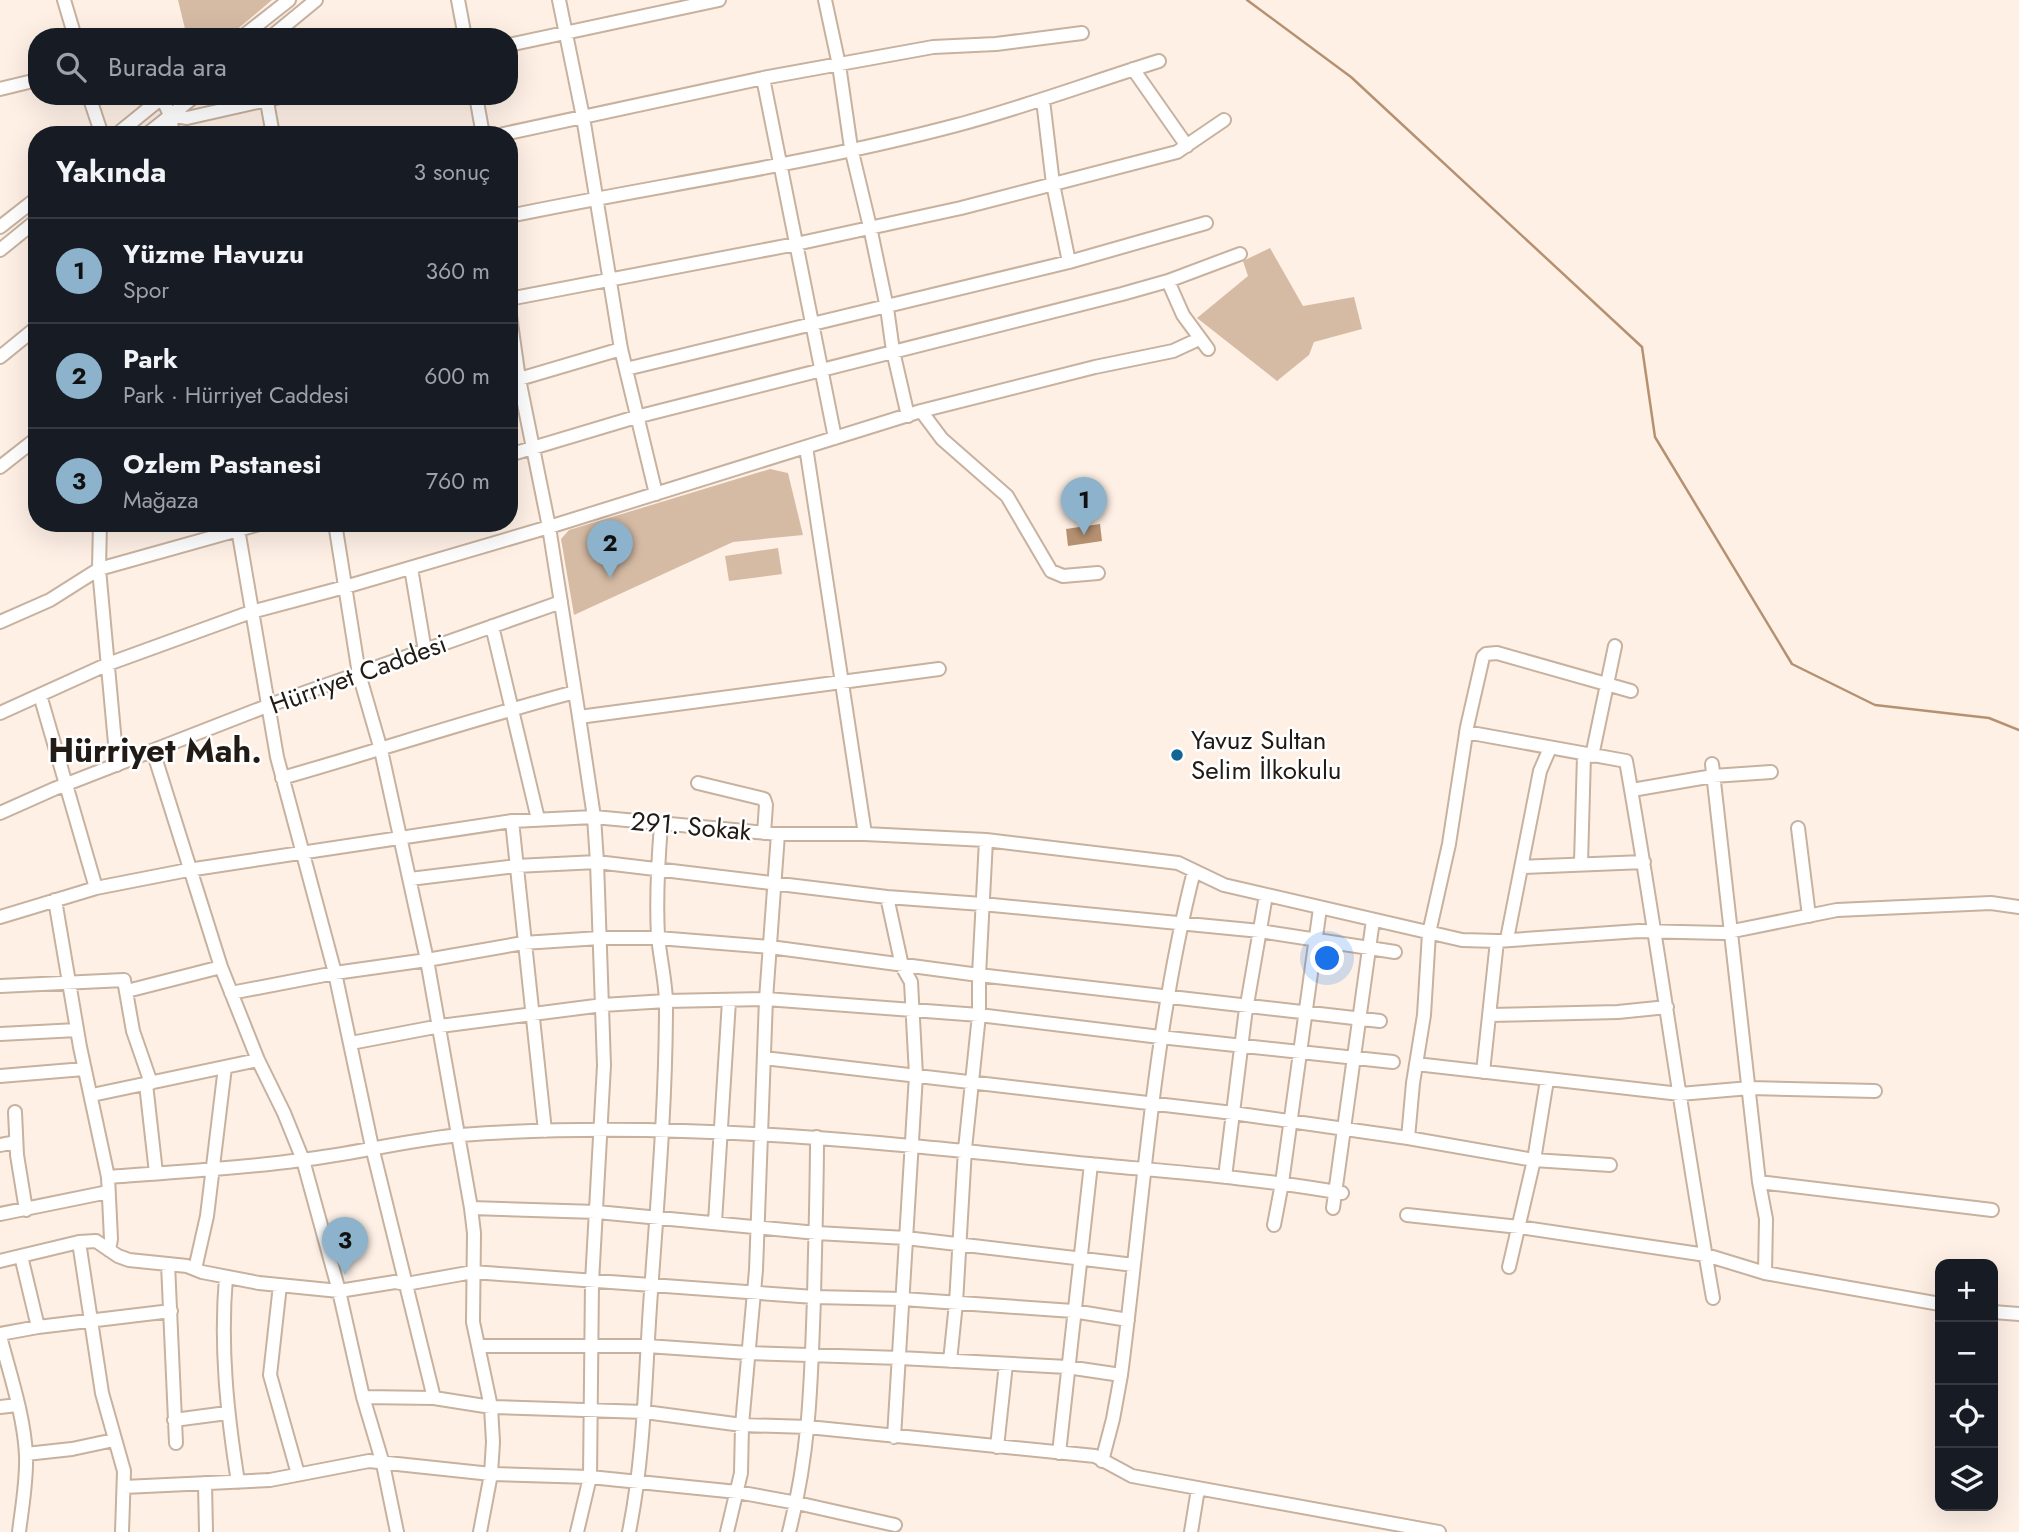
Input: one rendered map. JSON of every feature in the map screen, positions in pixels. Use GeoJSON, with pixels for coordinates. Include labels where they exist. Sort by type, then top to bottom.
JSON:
{"type":"FeatureCollection","features":[{"type":"Feature","properties":{"kind":"street"},"geometry":{"type":"LineString","coordinates":[[64,0],[72,28]]}},
{"type":"Feature","properties":{"kind":"street"},"geometry":{"type":"LineString","coordinates":[[253,28],[289,0]]}},
{"type":"Feature","properties":{"kind":"street"},"geometry":{"type":"LineString","coordinates":[[282,28],[316,0]]}},
{"type":"Feature","properties":{"kind":"street"},"geometry":{"type":"LineString","coordinates":[[458,0],[463,28]]}},
{"type":"Feature","properties":{"kind":"street"},"geometry":{"type":"LineString","coordinates":[[559,0],[583,117],[621,349],[656,494]]}},
{"type":"Feature","properties":{"kind":"street"},"geometry":{"type":"LineString","coordinates":[[518,43],[719,0]]}},
{"type":"Feature","properties":{"kind":"street"},"geometry":{"type":"LineString","coordinates":[[825,0],[839,65],[851,148],[908,415]]}},
{"type":"Feature","properties":{"kind":"street"},"geometry":{"type":"LineString","coordinates":[[518,131],[763,78],[933,47],[996,44],[1082,33]]}},
{"type":"Feature","properties":{"kind":"street"},"geometry":{"type":"LineString","coordinates":[[518,214],[779,164],[955,125],[1042,100],[1159,61]]}},
{"type":"Feature","properties":{"kind":"street"},"geometry":{"type":"LineString","coordinates":[[1133,69],[1187,146]]}},
{"type":"Feature","properties":{"kind":"street"},"geometry":{"type":"LineString","coordinates":[[763,78],[835,438]]}},
{"type":"Feature","properties":{"kind":"street"},"geometry":{"type":"LineString","coordinates":[[0,89],[28,82]]}},
{"type":"Feature","properties":{"kind":"street"},"geometry":{"type":"LineString","coordinates":[[1042,100],[1053,184],[1069,262]]}},
{"type":"Feature","properties":{"kind":"street"},"geometry":{"type":"LineString","coordinates":[[92,105],[99,126]]}},
{"type":"Feature","properties":{"kind":"street"},"geometry":{"type":"LineString","coordinates":[[127,126],[153,105]]}},
{"type":"Feature","properties":{"kind":"street"},"geometry":{"type":"LineString","coordinates":[[166,105],[172,126]]}},
{"type":"Feature","properties":{"kind":"street"},"geometry":{"type":"LineString","coordinates":[[157,126],[184,105]]}},
{"type":"Feature","properties":{"kind":"street"},"geometry":{"type":"LineString","coordinates":[[170,116],[187,118],[239,105]]}},
{"type":"Feature","properties":{"kind":"street"},"geometry":{"type":"LineString","coordinates":[[268,105],[272,126]]}},
{"type":"Feature","properties":{"kind":"street"},"geometry":{"type":"LineString","coordinates":[[478,105],[482,126]]}},
{"type":"Feature","properties":{"kind":"street"},"geometry":{"type":"LineString","coordinates":[[518,297],[796,244],[961,208],[1177,152],[1224,120]]}},
{"type":"Feature","properties":{"kind":"street"},"geometry":{"type":"LineString","coordinates":[[0,227],[28,205]]}},
{"type":"Feature","properties":{"kind":"street"},"geometry":{"type":"LineString","coordinates":[[626,369],[1069,262],[1206,223]]}},
{"type":"Feature","properties":{"kind":"street"},"geometry":{"type":"LineString","coordinates":[[0,250],[28,227]]}},
{"type":"Feature","properties":{"kind":"street"},"geometry":{"type":"LineString","coordinates":[[518,453],[636,417],[1168,281],[1240,254]]}},
{"type":"Feature","properties":{"kind":"street"},"geometry":{"type":"LineString","coordinates":[[0,713],[108,664],[251,612],[549,527],[921,411],[1095,367],[1203,344],[1183,315],[1168,281]]}},
{"type":"Feature","properties":{"kind":"street"},"geometry":{"type":"LineString","coordinates":[[0,357],[28,334]]}},
{"type":"Feature","properties":{"kind":"street"},"geometry":{"type":"LineString","coordinates":[[518,379],[621,349]]}},
{"type":"Feature","properties":{"kind":"street"},"geometry":{"type":"LineString","coordinates":[[518,395],[549,527],[594,817],[597,862],[603,1005],[601,1129],[592,1282],[590,1477],[577,1532]]}},
{"type":"Feature","properties":{"kind":"street"},"geometry":{"type":"LineString","coordinates":[[921,411],[942,439],[1007,496],[1051,571],[1063,576],[1098,573]]}},
{"type":"Feature","properties":{"kind":"street"},"geometry":{"type":"LineString","coordinates":[[0,467],[28,445]]}},
{"type":"Feature","properties":{"kind":"street"},"geometry":{"type":"LineString","coordinates":[[806,447],[865,834]]}},
{"type":"Feature","properties":{"kind":"street"},"geometry":{"type":"LineString","coordinates":[[100,532],[99,569],[117,765]]}},
{"type":"Feature","properties":{"kind":"street"},"geometry":{"type":"LineString","coordinates":[[0,622],[50,600],[99,569],[221,532]]}},
{"type":"Feature","properties":{"kind":"street"},"geometry":{"type":"LineString","coordinates":[[239,532],[267,706],[282,778],[335,973],[372,1147],[434,1398]]}},
{"type":"Feature","properties":{"kind":"street"},"geometry":{"type":"LineString","coordinates":[[336,532],[359,674],[381,750],[428,960],[471,1208],[474,1233],[472,1322],[491,1407],[493,1442],[491,1474],[480,1532]]}},
{"type":"Feature","properties":{"kind":"street"},"geometry":{"type":"LineString","coordinates":[[411,568],[425,651]]}},
{"type":"Feature","properties":{"kind":"street","name":"Hürriyet Caddesi"},"geometry":{"type":"LineString","coordinates":[[0,813],[267,706],[561,601]]}},
{"type":"Feature","properties":{"kind":"street"},"geometry":{"type":"LineString","coordinates":[[492,626],[538,819]]}},
{"type":"Feature","properties":{"kind":"street"},"geometry":{"type":"LineString","coordinates":[[1581,863],[1588,755],[1608,684],[1615,646]]}},
{"type":"Feature","properties":{"kind":"street"},"geometry":{"type":"LineString","coordinates":[[1408,1138],[1424,1014],[1429,933],[1449,844],[1466,732],[1486,654],[1497,653],[1631,691]]}},
{"type":"Feature","properties":{"kind":"street"},"geometry":{"type":"LineString","coordinates":[[579,717],[939,669]]}},
{"type":"Feature","properties":{"kind":"street"},"geometry":{"type":"LineString","coordinates":[[282,778],[575,692]]}},
{"type":"Feature","properties":{"kind":"street"},"geometry":{"type":"LineString","coordinates":[[40,695],[96,888]]}},
{"type":"Feature","properties":{"kind":"street"},"geometry":{"type":"LineString","coordinates":[[1466,732],[1626,761],[1713,1298]]}},
{"type":"Feature","properties":{"kind":"street"},"geometry":{"type":"LineString","coordinates":[[1483,1072],[1489,1015],[1502,940],[1521,867],[1540,771],[1550,748]]}},
{"type":"Feature","properties":{"kind":"street"},"geometry":{"type":"LineString","coordinates":[[153,751],[188,870],[221,967],[258,1060],[303,1160],[339,1291],[363,1397],[383,1464],[397,1532]]}},
{"type":"Feature","properties":{"kind":"street"},"geometry":{"type":"LineString","coordinates":[[1632,790],[1713,770],[1771,772]]}},
{"type":"Feature","properties":{"kind":"street"},"geometry":{"type":"LineString","coordinates":[[1713,770],[1759,1182],[1766,1219],[1765,1273]]}},
{"type":"Feature","properties":{"kind":"street"},"geometry":{"type":"LineString","coordinates":[[698,783],[764,799],[764,833]]}},
{"type":"Feature","properties":{"kind":"street","name":"291. Sokak"},"geometry":{"type":"LineString","coordinates":[[0,917],[96,888],[188,870],[512,821],[594,817],[778,834],[865,834],[986,840],[1178,863],[1224,885],[1462,940],[1655,932],[1732,932],[1837,910],[1991,903],[2019,907]]}},
{"type":"Feature","properties":{"kind":"street"},"geometry":{"type":"LineString","coordinates":[[512,821],[545,1131]]}},
{"type":"Feature","properties":{"kind":"street"},"geometry":{"type":"LineString","coordinates":[[629,1532],[638,1481],[645,1412],[664,1132],[666,1000],[658,938],[657,869],[661,825]]}},
{"type":"Feature","properties":{"kind":"street"},"geometry":{"type":"LineString","coordinates":[[1798,828],[1809,916]]}},
{"type":"Feature","properties":{"kind":"street"},"geometry":{"type":"LineString","coordinates":[[727,1532],[741,1473],[742,1425],[754,1292],[766,999],[778,834]]}},
{"type":"Feature","properties":{"kind":"street"},"geometry":{"type":"LineString","coordinates":[[950,1361],[965,1149],[979,1015],[986,840]]}},
{"type":"Feature","properties":{"kind":"street"},"geometry":{"type":"LineString","coordinates":[[410,879],[516,866],[597,862],[887,897],[1260,931],[1395,952]]}},
{"type":"Feature","properties":{"kind":"street"},"geometry":{"type":"LineString","coordinates":[[1521,867],[1644,863]]}},
{"type":"Feature","properties":{"kind":"street"},"geometry":{"type":"LineString","coordinates":[[1102,1461],[1114,1419],[1121,1375],[1150,1102],[1160,1037],[1180,924],[1194,871]]}},
{"type":"Feature","properties":{"kind":"street"},"geometry":{"type":"LineString","coordinates":[[1225,1177],[1241,1046],[1266,895]]}},
{"type":"Feature","properties":{"kind":"street"},"geometry":{"type":"LineString","coordinates":[[887,897],[902,966],[911,982],[916,1075],[894,1437]]}},
{"type":"Feature","properties":{"kind":"street"},"geometry":{"type":"LineString","coordinates":[[55,900],[77,1030],[108,1177],[111,1239],[108,1250]]}},
{"type":"Feature","properties":{"kind":"street"},"geometry":{"type":"LineString","coordinates":[[1274,1225],[1320,908]]}},
{"type":"Feature","properties":{"kind":"street"},"geometry":{"type":"LineString","coordinates":[[1333,1209],[1339,1192],[1343,1128],[1373,920]]}},
{"type":"Feature","properties":{"kind":"street"},"geometry":{"type":"LineString","coordinates":[[231,993],[335,973],[523,943],[600,938],[658,938],[770,947],[902,966],[1380,1021]]}},
{"type":"Feature","properties":{"kind":"street"},"geometry":{"type":"LineString","coordinates":[[127,991],[221,967]]}},
{"type":"Feature","properties":{"kind":"street"},"geometry":{"type":"LineString","coordinates":[[0,986],[120,978],[124,980],[133,1031],[149,1084],[156,1173]]}},
{"type":"Feature","properties":{"kind":"street"},"geometry":{"type":"LineString","coordinates":[[351,1043],[440,1026],[603,1005],[666,1000],[766,999],[979,1015],[1393,1062]]}},
{"type":"Feature","properties":{"kind":"street"},"geometry":{"type":"LineString","coordinates":[[715,1222],[729,1001]]}},
{"type":"Feature","properties":{"kind":"street"},"geometry":{"type":"LineString","coordinates":[[1489,1015],[1618,1012],[1667,1007]]}},
{"type":"Feature","properties":{"kind":"street"},"geometry":{"type":"LineString","coordinates":[[0,1034],[77,1030]]}},
{"type":"Feature","properties":{"kind":"street"},"geometry":{"type":"LineString","coordinates":[[764,1058],[1150,1102],[1343,1128],[1534,1160],[1610,1165]]}},
{"type":"Feature","properties":{"kind":"street"},"geometry":{"type":"LineString","coordinates":[[92,1095],[258,1060]]}},
{"type":"Feature","properties":{"kind":"street"},"geometry":{"type":"LineString","coordinates":[[1416,1064],[1680,1094],[1750,1088],[1875,1091]]}},
{"type":"Feature","properties":{"kind":"street"},"geometry":{"type":"LineString","coordinates":[[195,1269],[207,1216],[225,1068]]}},
{"type":"Feature","properties":{"kind":"street"},"geometry":{"type":"LineString","coordinates":[[0,1076],[85,1069]]}},
{"type":"Feature","properties":{"kind":"street"},"geometry":{"type":"LineString","coordinates":[[1509,1267],[1534,1160],[1547,1080]]}},
{"type":"Feature","properties":{"kind":"street"},"geometry":{"type":"LineString","coordinates":[[15,1112],[16,1142],[26,1210]]}},
{"type":"Feature","properties":{"kind":"street"},"geometry":{"type":"LineString","coordinates":[[108,1177],[303,1160],[372,1147],[459,1136],[601,1129],[762,1133],[965,1149],[1282,1183],[1339,1192]]}},
{"type":"Feature","properties":{"kind":"street"},"geometry":{"type":"LineString","coordinates":[[789,1532],[802,1482],[808,1427],[817,1233],[817,1137]]}},
{"type":"Feature","properties":{"kind":"street"},"geometry":{"type":"LineString","coordinates":[[0,1145],[16,1142]]}},
{"type":"Feature","properties":{"kind":"street"},"geometry":{"type":"LineString","coordinates":[[1059,1453],[1091,1164]]}},
{"type":"Feature","properties":{"kind":"street"},"geometry":{"type":"LineString","coordinates":[[1759,1182],[1992,1210]]}},
{"type":"Feature","properties":{"kind":"street"},"geometry":{"type":"LineString","coordinates":[[0,1214],[108,1192]]}},
{"type":"Feature","properties":{"kind":"street"},"geometry":{"type":"LineString","coordinates":[[471,1208],[597,1212],[817,1233],[906,1238],[1134,1265]]}},
{"type":"Feature","properties":{"kind":"street"},"geometry":{"type":"LineString","coordinates":[[1407,1215],[1519,1227],[1706,1255],[1765,1273],[1935,1303]]}},
{"type":"Feature","properties":{"kind":"street"},"geometry":{"type":"LineString","coordinates":[[0,1261],[79,1242],[96,1241],[129,1260],[168,1264],[280,1285],[339,1291],[395,1282],[406,1284],[473,1272],[814,1297],[903,1299],[1073,1311],[1128,1320]]}},
{"type":"Feature","properties":{"kind":"street"},"geometry":{"type":"LineString","coordinates":[[79,1242],[102,1393],[124,1471],[122,1532]]}},
{"type":"Feature","properties":{"kind":"street"},"geometry":{"type":"LineString","coordinates":[[21,1256],[38,1327]]}},
{"type":"Feature","properties":{"kind":"street"},"geometry":{"type":"LineString","coordinates":[[168,1264],[171,1380],[176,1443]]}},
{"type":"Feature","properties":{"kind":"street"},"geometry":{"type":"LineString","coordinates":[[226,1277],[222,1339],[228,1413],[238,1482]]}},
{"type":"Feature","properties":{"kind":"street"},"geometry":{"type":"LineString","coordinates":[[280,1285],[270,1375],[298,1474]]}},
{"type":"Feature","properties":{"kind":"street"},"geometry":{"type":"LineString","coordinates":[[19,1532],[26,1483],[26,1454],[17,1405],[4,1372],[0,1335],[38,1327],[171,1311]]}},
{"type":"Feature","properties":{"kind":"street"},"geometry":{"type":"LineString","coordinates":[[1998,1312],[2019,1314]]}},
{"type":"Feature","properties":{"kind":"street"},"geometry":{"type":"LineString","coordinates":[[479,1346],[648,1346],[748,1353],[900,1357],[1067,1367],[1121,1375]]}},
{"type":"Feature","properties":{"kind":"street"},"geometry":{"type":"LineString","coordinates":[[997,1447],[1006,1364]]}},
{"type":"Feature","properties":{"kind":"street"},"geometry":{"type":"LineString","coordinates":[[363,1397],[434,1398],[491,1407],[645,1412],[742,1425],[808,1427],[1095,1456],[1132,1476],[1439,1532]]}},
{"type":"Feature","properties":{"kind":"street"},"geometry":{"type":"LineString","coordinates":[[0,1407],[17,1405]]}},
{"type":"Feature","properties":{"kind":"street"},"geometry":{"type":"LineString","coordinates":[[174,1420],[228,1413]]}},
{"type":"Feature","properties":{"kind":"street"},"geometry":{"type":"LineString","coordinates":[[26,1454],[72,1449],[114,1440]]}},
{"type":"Feature","properties":{"kind":"street"},"geometry":{"type":"LineString","coordinates":[[124,1487],[270,1480],[369,1461],[491,1474],[590,1477],[737,1492],[895,1525]]}},
{"type":"Feature","properties":{"kind":"street"},"geometry":{"type":"LineString","coordinates":[[205,1483],[206,1532]]}},
{"type":"Feature","properties":{"kind":"street"},"geometry":{"type":"LineString","coordinates":[[1191,1532],[1198,1489]]}},
{"type":"Feature","properties":{"kind":"shaded area"},"geometry":{"type":"Polygon","coordinates":[[[178,0],[272,0],[239,28],[185,28],[178,0]]]}},
{"type":"Feature","properties":{"kind":"shaded area"},"geometry":{"type":"Polygon","coordinates":[[[1270,248],[1303,306],[1354,297],[1362,329],[1314,342],[1309,355],[1277,381],[1197,318],[1248,276],[1243,261],[1270,248]]]}},
{"type":"Feature","properties":{"kind":"shaded area"},"geometry":{"type":"Polygon","coordinates":[[[770,469],[788,473],[803,535],[733,542],[574,615],[561,539],[569,530],[770,469]]]}},
{"type":"Feature","properties":{"kind":"shaded area"},"geometry":{"type":"Polygon","coordinates":[[[1100,524],[1102,541],[1068,546],[1066,529],[1100,524]]]}},
{"type":"Feature","properties":{"kind":"shaded area"},"geometry":{"type":"Polygon","coordinates":[[[778,548],[782,574],[729,581],[725,556],[778,548]]]}},
{"type":"Feature","properties":{"kind":"waterway"},"geometry":{"type":"LineString","coordinates":[[1247,0],[1351,77],[1642,347],[1655,437],[1792,664],[1875,705],[1989,718],[2019,730]]}},
{"type":"Feature","properties":{"kind":"place","name":"Yüzme Havuzu"},"geometry":{"type":"Point","coordinates":[1084,535]}},
{"type":"Feature","properties":{"kind":"place","name":"Park"},"geometry":{"type":"Point","coordinates":[610,578]}},
{"type":"Feature","properties":{"kind":"place","name":"Yavuz Sultan Selim İlkokulu"},"geometry":{"type":"Point","coordinates":[1177,755]}},
{"type":"Feature","properties":{"kind":"place","name":"Ozlem Pastanesi"},"geometry":{"type":"Point","coordinates":[345,1275]}},
{"type":"Feature","properties":{"kind":"district","name":"Hürriyet Mah."},"geometry":{"type":"Point","coordinates":[155,750]}}]}
